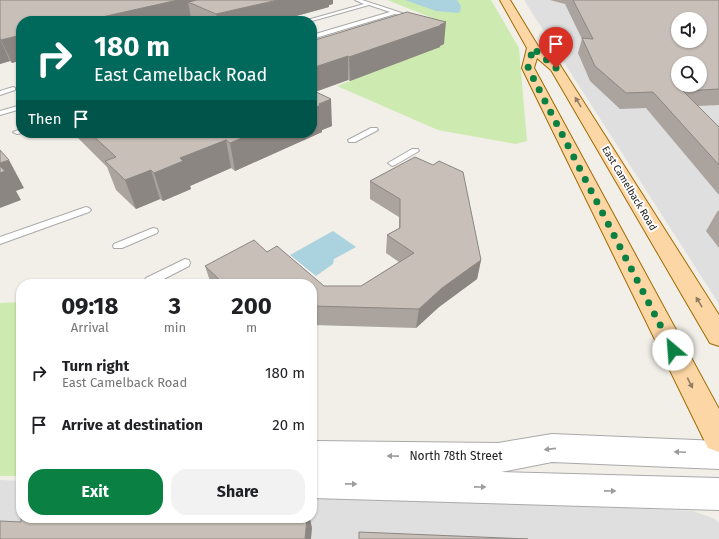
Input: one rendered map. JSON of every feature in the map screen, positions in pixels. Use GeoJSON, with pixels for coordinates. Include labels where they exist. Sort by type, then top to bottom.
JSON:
{"type":"FeatureCollection","features":[{"type":"Feature","properties":{"kind":"main road","name":"East Camelback Road"},"geometry":{"type":"LineString","coordinates":[[506,0],[533,48],[556,68],[719,336]]}},
{"type":"Feature","properties":{"kind":"main road"},"geometry":{"type":"LineString","coordinates":[[533,48],[528,68],[719,438]]}},
{"type":"Feature","properties":{"kind":"street","name":"North 78th Street"},"geometry":{"type":"LineString","coordinates":[[317,455],[498,458],[552,448],[719,455]]}},
{"type":"Feature","properties":{"kind":"street"},"geometry":{"type":"LineString","coordinates":[[317,483],[719,494]]}},
{"type":"Feature","properties":{"kind":"lane"},"geometry":{"type":"LineString","coordinates":[[357,0],[420,20],[413,22]]}},
{"type":"Feature","properties":{"kind":"lane"},"geometry":{"type":"LineString","coordinates":[[317,18],[368,4]]}},
{"type":"Feature","properties":{"kind":"lane"},"geometry":{"type":"LineString","coordinates":[[317,35],[395,12]]}},
{"type":"Feature","properties":{"kind":"lane"},"geometry":{"type":"LineString","coordinates":[[207,16],[215,14]]}},
{"type":"Feature","properties":{"kind":"lane"},"geometry":{"type":"LineString","coordinates":[[0,92],[13,89]]}},
{"type":"Feature","properties":{"kind":"lane"},"geometry":{"type":"LineString","coordinates":[[1,113],[16,108]]}},
{"type":"Feature","properties":{"kind":"lane"},"geometry":{"type":"LineString","coordinates":[[352,140],[374,130]]}},
{"type":"Feature","properties":{"kind":"lane"},"geometry":{"type":"LineString","coordinates":[[392,163],[415,152]]}},
{"type":"Feature","properties":{"kind":"lane"},"geometry":{"type":"LineString","coordinates":[[0,241],[86,210]]}},
{"type":"Feature","properties":{"kind":"lane"},"geometry":{"type":"LineString","coordinates":[[118,246],[153,231]]}},
{"type":"Feature","properties":{"kind":"lane"},"geometry":{"type":"LineString","coordinates":[[154,279],[185,264]]}},
{"type":"Feature","properties":{"kind":"shaded area"},"geometry":{"type":"Polygon","coordinates":[[[524,0],[719,0],[719,304],[524,0]]]}},
{"type":"Feature","properties":{"kind":"shaded area"},"geometry":{"type":"Polygon","coordinates":[[[0,480],[16,481],[16,523],[317,523],[317,494],[693,511],[715,519],[719,523],[719,539],[0,539],[0,480]]]}},
{"type":"Feature","properties":{"kind":"green space"},"geometry":{"type":"Polygon","coordinates":[[[387,0],[491,0],[519,48],[527,141],[516,144],[438,130],[337,86],[442,45],[435,19],[387,0]]]}},
{"type":"Feature","properties":{"kind":"green space"},"geometry":{"type":"Polygon","coordinates":[[[16,302],[16,476],[0,476],[0,303],[16,302]]]}},
{"type":"Feature","properties":{"kind":"water"},"geometry":{"type":"Polygon","coordinates":[[[405,0],[457,0],[461,6],[460,12],[458,13],[436,11],[405,0]]]}},
{"type":"Feature","properties":{"kind":"water"},"geometry":{"type":"Polygon","coordinates":[[[333,231],[356,247],[334,259],[333,264],[316,276],[290,255],[333,231]]]}},
{"type":"Feature","properties":{"kind":"building"},"geometry":{"type":"Polygon","coordinates":[[[0,0],[178,0],[106,16],[16,16],[16,36],[1,40],[0,0]]]}},
{"type":"Feature","properties":{"kind":"building"},"geometry":{"type":"Polygon","coordinates":[[[197,0],[278,0],[216,14],[188,2],[197,0]]]}},
{"type":"Feature","properties":{"kind":"building"},"geometry":{"type":"Polygon","coordinates":[[[573,0],[719,0],[719,89],[707,90],[707,56],[671,56],[671,92],[684,92],[719,127],[719,165],[653,92],[626,93],[595,66],[582,38],[593,39],[573,0]]]}},
{"type":"Feature","properties":{"kind":"building"},"geometry":{"type":"Polygon","coordinates":[[[407,12],[446,22],[440,25],[442,25],[349,57],[348,56],[317,66],[317,39],[407,12]]]}},
{"type":"Feature","properties":{"kind":"building"},"geometry":{"type":"Polygon","coordinates":[[[317,92],[331,99],[319,104],[321,105],[317,107],[317,92]]]}},
{"type":"Feature","properties":{"kind":"building"},"geometry":{"type":"Polygon","coordinates":[[[95,138],[242,138],[230,143],[226,140],[180,158],[183,161],[154,173],[151,170],[125,180],[105,161],[116,157],[95,138]]]}},
{"type":"Feature","properties":{"kind":"building"},"geometry":{"type":"Polygon","coordinates":[[[0,150],[9,160],[0,163],[0,150]]]}},
{"type":"Feature","properties":{"kind":"building"},"geometry":{"type":"Polygon","coordinates":[[[415,157],[433,165],[439,161],[463,172],[481,260],[442,288],[419,309],[317,306],[317,280],[324,286],[361,286],[414,253],[387,235],[400,228],[400,199],[370,181],[415,157]]]}},
{"type":"Feature","properties":{"kind":"building"},"geometry":{"type":"Polygon","coordinates":[[[0,166],[5,171],[0,173],[0,166]]]}},
{"type":"Feature","properties":{"kind":"building"},"geometry":{"type":"Polygon","coordinates":[[[254,240],[267,252],[277,246],[316,279],[219,279],[205,266],[254,240]]]}},
{"type":"Feature","properties":{"kind":"building"},"geometry":{"type":"Polygon","coordinates":[[[0,521],[16,522],[16,523],[307,523],[305,539],[0,539],[0,521]]]}},
{"type":"Feature","properties":{"kind":"building"},"geometry":{"type":"Polygon","coordinates":[[[359,532],[528,539],[359,539],[359,532]]]}},
{"type":"Feature","properties":{"kind":"route"},"geometry":{"type":"LineString","coordinates":[[556,68],[533,48],[528,68],[673,350]]}}]}
